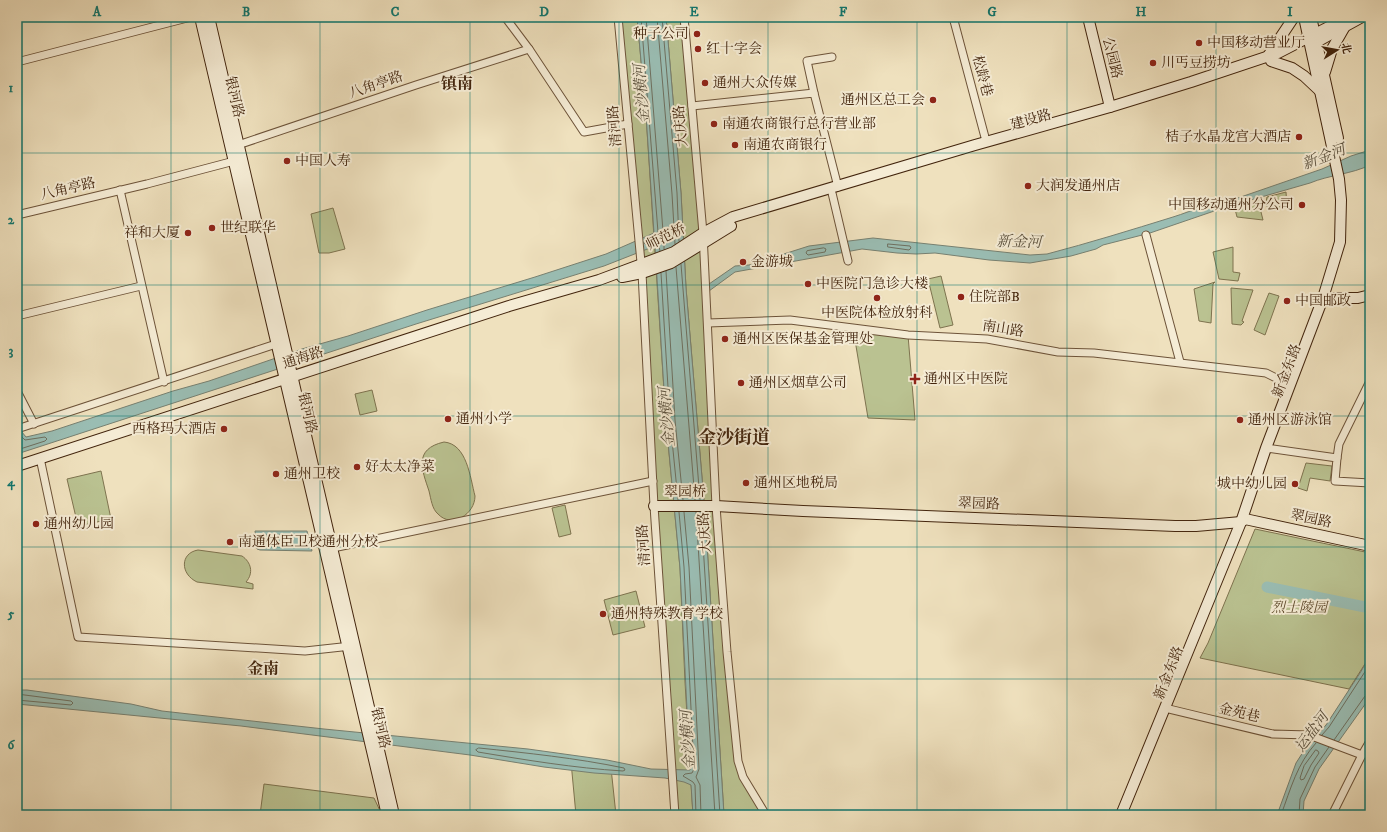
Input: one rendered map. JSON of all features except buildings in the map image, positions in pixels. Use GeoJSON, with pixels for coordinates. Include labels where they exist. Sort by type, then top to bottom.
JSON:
{"type":"FeatureCollection","features":[{"type":"Feature","properties":{"kind":"street"},"geometry":{"type":"LineString","coordinates":[[17,62],[191,17]]}},
{"type":"Feature","properties":{"kind":"street","name":"银河路"},"geometry":{"type":"LineString","coordinates":[[200,17],[235,146]]}},
{"type":"Feature","properties":{"kind":"street","name":"银河路"},"geometry":{"type":"LineString","coordinates":[[209,17],[235,146],[278,340],[329,549],[387,815]]}},
{"type":"Feature","properties":{"kind":"street"},"geometry":{"type":"LineString","coordinates":[[505,17],[529,49],[584,132],[628,124]]}},
{"type":"Feature","properties":{"kind":"street","name":"清河路"},"geometry":{"type":"LineString","coordinates":[[618,17],[642,268],[654,506],[675,815]]}},
{"type":"Feature","properties":{"kind":"street","name":"大庆路"},"geometry":{"type":"LineString","coordinates":[[684,17],[704,238],[716,506],[727,652],[738,761],[743,777],[766,815]]}},
{"type":"Feature","properties":{"kind":"street","name":"松龄巷"},"geometry":{"type":"LineString","coordinates":[[953,17],[986,141]]}},
{"type":"Feature","properties":{"kind":"street","name":"公园路"},"geometry":{"type":"LineString","coordinates":[[1088,17],[1110,107]]}},
{"type":"Feature","properties":{"kind":"street"},"geometry":{"type":"LineString","coordinates":[[1294,17],[1270,58],[1292,68],[1304,76],[1321,92]]}},
{"type":"Feature","properties":{"kind":"street"},"geometry":{"type":"LineString","coordinates":[[1304,17],[1312,40]]}},
{"type":"Feature","properties":{"kind":"street"},"geometry":{"type":"LineString","coordinates":[[1311,17],[1312,40]]}},
{"type":"Feature","properties":{"kind":"street","name":"建设路"},"geometry":{"type":"LineString","coordinates":[[704,238],[733,217],[835,190],[1113,111],[1270,58],[1278,53],[1312,40],[1344,20],[1362,17]]}},
{"type":"Feature","properties":{"kind":"street"},"geometry":{"type":"LineString","coordinates":[[1324,74],[1344,20]]}},
{"type":"Feature","properties":{"kind":"street","name":"新金东路"},"geometry":{"type":"LineString","coordinates":[[1126,815],[1243,520],[1326,298],[1344,243],[1348,200],[1342,177],[1324,74],[1312,40]]}},
{"type":"Feature","properties":{"kind":"street","name":"新金东路"},"geometry":{"type":"LineString","coordinates":[[1312,40],[1321,92],[1339,158]]}},
{"type":"Feature","properties":{"kind":"street","name":"八角亭路"},"geometry":{"type":"LineString","coordinates":[[235,146],[416,85],[529,49]]}},
{"type":"Feature","properties":{"kind":"street"},"geometry":{"type":"LineString","coordinates":[[832,57],[807,61],[835,190],[847,257]]}},
{"type":"Feature","properties":{"kind":"street","name":"建设路"},"geometry":{"type":"LineString","coordinates":[[835,190],[986,141],[1110,107],[1270,58]]}},
{"type":"Feature","properties":{"kind":"street"},"geometry":{"type":"LineString","coordinates":[[692,106],[814,93]]}},
{"type":"Feature","properties":{"kind":"street","name":"八角亭路"},"geometry":{"type":"LineString","coordinates":[[17,215],[238,160]]}},
{"type":"Feature","properties":{"kind":"street"},"geometry":{"type":"LineString","coordinates":[[120,190],[164,382]]}},
{"type":"Feature","properties":{"kind":"street"},"geometry":{"type":"LineString","coordinates":[[1146,235],[1180,362]]}},
{"type":"Feature","properties":{"kind":"street","name":"师范桥"},"geometry":{"type":"LineString","coordinates":[[642,268],[704,238]]}},
{"type":"Feature","properties":{"kind":"street","name":"通海路"},"geometry":{"type":"LineString","coordinates":[[17,466],[509,306],[642,268]]}},
{"type":"Feature","properties":{"kind":"street"},"geometry":{"type":"LineString","coordinates":[[17,316],[141,286]]}},
{"type":"Feature","properties":{"kind":"street"},"geometry":{"type":"LineString","coordinates":[[1326,298],[1358,298],[1370,295]]}},
{"type":"Feature","properties":{"kind":"street","name":"新金东路"},"geometry":{"type":"LineString","coordinates":[[1269,449],[1290,385],[1326,298]]}},
{"type":"Feature","properties":{"kind":"street","name":"南山路"},"geometry":{"type":"LineString","coordinates":[[708,323],[790,320],[908,335],[987,339],[1058,352],[1094,353],[1266,373],[1290,385]]}},
{"type":"Feature","properties":{"kind":"street"},"geometry":{"type":"LineString","coordinates":[[17,430],[164,382],[278,340]]}},
{"type":"Feature","properties":{"kind":"street"},"geometry":{"type":"LineString","coordinates":[[1370,381],[1339,444],[1336,481],[1370,484]]}},
{"type":"Feature","properties":{"kind":"street"},"geometry":{"type":"LineString","coordinates":[[17,391],[34,424]]}},
{"type":"Feature","properties":{"kind":"street"},"geometry":{"type":"LineString","coordinates":[[1269,449],[1337,458]]}},
{"type":"Feature","properties":{"kind":"street"},"geometry":{"type":"LineString","coordinates":[[40,458],[78,637],[305,651],[351,646]]}},
{"type":"Feature","properties":{"kind":"street"},"geometry":{"type":"LineString","coordinates":[[329,549],[653,481]]}},
{"type":"Feature","properties":{"kind":"street","name":"翠园桥"},"geometry":{"type":"LineString","coordinates":[[654,506],[716,506]]}},
{"type":"Feature","properties":{"kind":"street","name":"翠园路"},"geometry":{"type":"LineString","coordinates":[[716,506],[803,511],[1175,526],[1196,526],[1243,520],[1370,546]]}},
{"type":"Feature","properties":{"kind":"street","name":"银河路"},"geometry":{"type":"LineString","coordinates":[[351,646],[394,815]]}},
{"type":"Feature","properties":{"kind":"street","name":"新金东路"},"geometry":{"type":"LineString","coordinates":[[1121,815],[1167,709]]}},
{"type":"Feature","properties":{"kind":"street","name":"金苑巷"},"geometry":{"type":"LineString","coordinates":[[1167,709],[1273,734],[1309,735],[1362,755]]}},
{"type":"Feature","properties":{"kind":"street"},"geometry":{"type":"LineString","coordinates":[[1332,815],[1370,741]]}},
{"type":"Feature","properties":{"kind":"green space"},"geometry":{"type":"Polygon","coordinates":[[[618,17],[637,17],[646,115],[666,421],[680,568],[693,815],[675,815],[642,273],[618,17]]]}},
{"type":"Feature","properties":{"kind":"green space"},"geometry":{"type":"Polygon","coordinates":[[[666,17],[684,17],[703,233],[716,506],[736,761],[763,815],[724,815],[705,513],[686,288],[681,193],[666,17]]]}},
{"type":"Feature","properties":{"kind":"green space"},"geometry":{"type":"Polygon","coordinates":[[[1286,192],[1287,207],[1267,207],[1267,197],[1286,192]]]}},
{"type":"Feature","properties":{"kind":"green space"},"geometry":{"type":"Polygon","coordinates":[[[1258,200],[1263,220],[1237,217],[1235,209],[1258,200]]]}},
{"type":"Feature","properties":{"kind":"green space"},"geometry":{"type":"Polygon","coordinates":[[[333,208],[345,249],[329,253],[319,253],[311,214],[333,208]]]}},
{"type":"Feature","properties":{"kind":"green space"},"geometry":{"type":"Polygon","coordinates":[[[1233,247],[1233,272],[1240,273],[1238,281],[1219,279],[1213,252],[1233,247]]]}},
{"type":"Feature","properties":{"kind":"green space"},"geometry":{"type":"Polygon","coordinates":[[[941,276],[953,325],[940,328],[928,279],[941,276]]]}},
{"type":"Feature","properties":{"kind":"green space"},"geometry":{"type":"Polygon","coordinates":[[[1215,282],[1213,284],[1211,323],[1199,321],[1194,289],[1215,282]]]}},
{"type":"Feature","properties":{"kind":"green space"},"geometry":{"type":"Polygon","coordinates":[[[1231,288],[1253,290],[1242,321],[1244,322],[1241,325],[1232,324],[1231,288]]]}},
{"type":"Feature","properties":{"kind":"green space"},"geometry":{"type":"Polygon","coordinates":[[[1269,293],[1279,296],[1265,335],[1254,330],[1269,293]]]}},
{"type":"Feature","properties":{"kind":"green space"},"geometry":{"type":"Polygon","coordinates":[[[853,328],[908,335],[915,420],[868,418],[853,328]]]}},
{"type":"Feature","properties":{"kind":"green space"},"geometry":{"type":"Polygon","coordinates":[[[372,390],[377,411],[360,415],[355,394],[372,390]]]}},
{"type":"Feature","properties":{"kind":"green space"},"geometry":{"type":"Polygon","coordinates":[[[444,442],[452,444],[463,455],[469,471],[475,496],[471,509],[467,514],[456,520],[444,518],[434,509],[422,468],[424,455],[428,450],[434,445],[444,442]]]}},
{"type":"Feature","properties":{"kind":"green space"},"geometry":{"type":"Polygon","coordinates":[[[1306,463],[1332,466],[1330,481],[1310,478],[1307,491],[1298,488],[1306,463]]]}},
{"type":"Feature","properties":{"kind":"green space"},"geometry":{"type":"Polygon","coordinates":[[[101,471],[111,519],[78,526],[67,479],[101,471]]]}},
{"type":"Feature","properties":{"kind":"green space"},"geometry":{"type":"Polygon","coordinates":[[[565,505],[571,534],[559,537],[552,508],[565,505]]]}},
{"type":"Feature","properties":{"kind":"green space","name":"烈士陵园"},"geometry":{"type":"Polygon","coordinates":[[[1255,529],[1370,553],[1370,656],[1349,689],[1200,658],[1208,643],[1255,529]]]}},
{"type":"Feature","properties":{"kind":"green space"},"geometry":{"type":"Polygon","coordinates":[[[198,550],[242,556],[245,558],[248,561],[251,571],[246,582],[253,584],[253,589],[197,582],[191,578],[185,569],[185,559],[192,552],[198,550]]]}},
{"type":"Feature","properties":{"kind":"green space"},"geometry":{"type":"Polygon","coordinates":[[[636,591],[645,627],[613,635],[604,600],[636,591]]]}},
{"type":"Feature","properties":{"kind":"green space"},"geometry":{"type":"Polygon","coordinates":[[[571,762],[611,768],[616,815],[576,815],[571,762]]]}},
{"type":"Feature","properties":{"kind":"green space"},"geometry":{"type":"Polygon","coordinates":[[[264,784],[374,798],[382,815],[260,815],[264,784]]]}},
{"type":"Feature","properties":{"kind":"water","name":"金沙横河"},"geometry":{"type":"Polygon","coordinates":[[[637,17],[666,17],[681,193],[686,288],[705,513],[724,815],[693,815],[691,785],[665,778],[594,773],[544,767],[470,755],[241,726],[17,704],[17,690],[27,690],[131,704],[162,711],[528,749],[607,760],[651,769],[690,770],[680,568],[666,421],[655,246],[604,266],[416,324],[17,454],[17,426],[26,437],[52,431],[173,391],[209,381],[302,349],[348,336],[606,254],[654,233],[646,115],[637,17]]]}},
{"type":"Feature","properties":{"kind":"water"},"geometry":{"type":"Polygon","coordinates":[[[1370,150],[1370,165],[1363,168],[1223,208],[1150,233],[1103,245],[1096,249],[1071,256],[1030,263],[989,260],[935,253],[897,253],[862,249],[735,272],[709,291],[709,284],[735,266],[749,265],[809,246],[873,238],[1030,255],[1047,254],[1142,227],[1211,204],[1235,199],[1322,169],[1351,156],[1370,150]]]}},
{"type":"Feature","properties":{"kind":"water"},"geometry":{"type":"Polygon","coordinates":[[[255,531],[307,531],[312,551],[257,549],[255,531]]]}},
{"type":"Feature","properties":{"kind":"water"},"geometry":{"type":"Polygon","coordinates":[[[1370,656],[1370,695],[1366,703],[1319,769],[1304,801],[1303,815],[1277,815],[1296,763],[1305,749],[1326,725],[1370,656]]]}},
{"type":"Feature","properties":{"kind":"waterway"},"geometry":{"type":"LineString","coordinates":[[1267,587],[1370,608]]}},
{"type":"Feature","properties":{"kind":"place","name":"种子公司"},"geometry":{"type":"Point","coordinates":[697,34]}},
{"type":"Feature","properties":{"kind":"place","name":"中国移动营业厅"},"geometry":{"type":"Point","coordinates":[1199,43]}},
{"type":"Feature","properties":{"kind":"place","name":"红十字会"},"geometry":{"type":"Point","coordinates":[698,49]}},
{"type":"Feature","properties":{"kind":"place","name":"川丐豆捞坊"},"geometry":{"type":"Point","coordinates":[1153,63]}},
{"type":"Feature","properties":{"kind":"place","name":"通州大众传媒"},"geometry":{"type":"Point","coordinates":[705,83]}},
{"type":"Feature","properties":{"kind":"place","name":"通州区总工会"},"geometry":{"type":"Point","coordinates":[933,100]}},
{"type":"Feature","properties":{"kind":"place","name":"南通农商银行总行营业部"},"geometry":{"type":"Point","coordinates":[714,124]}},
{"type":"Feature","properties":{"kind":"place","name":"桔子水晶龙宫大酒店"},"geometry":{"type":"Point","coordinates":[1299,137]}},
{"type":"Feature","properties":{"kind":"place","name":"南通农商银行"},"geometry":{"type":"Point","coordinates":[735,145]}},
{"type":"Feature","properties":{"kind":"place","name":"中国人寿"},"geometry":{"type":"Point","coordinates":[287,161]}},
{"type":"Feature","properties":{"kind":"place","name":"大润发通州店"},"geometry":{"type":"Point","coordinates":[1028,186]}},
{"type":"Feature","properties":{"kind":"place","name":"中国移动通州分公司"},"geometry":{"type":"Point","coordinates":[1302,205]}},
{"type":"Feature","properties":{"kind":"place","name":"世纪联华"},"geometry":{"type":"Point","coordinates":[212,228]}},
{"type":"Feature","properties":{"kind":"place","name":"祥和大厦"},"geometry":{"type":"Point","coordinates":[188,233]}},
{"type":"Feature","properties":{"kind":"place","name":"金游城"},"geometry":{"type":"Point","coordinates":[743,262]}},
{"type":"Feature","properties":{"kind":"place","name":"中医院门急诊大楼"},"geometry":{"type":"Point","coordinates":[808,284]}},
{"type":"Feature","properties":{"kind":"place","name":"住院部B"},"geometry":{"type":"Point","coordinates":[961,297]}},
{"type":"Feature","properties":{"kind":"place","name":"中医院体检放射科"},"geometry":{"type":"Point","coordinates":[877,298]}},
{"type":"Feature","properties":{"kind":"place","name":"中国邮政"},"geometry":{"type":"Point","coordinates":[1287,301]}},
{"type":"Feature","properties":{"kind":"place","name":"通州区医保基金管理处"},"geometry":{"type":"Point","coordinates":[725,339]}},
{"type":"Feature","properties":{"kind":"place","name":"通州区中医院"},"geometry":{"type":"Point","coordinates":[915,379]}},
{"type":"Feature","properties":{"kind":"place","name":"通州区烟草公司"},"geometry":{"type":"Point","coordinates":[741,383]}},
{"type":"Feature","properties":{"kind":"place","name":"通州小学"},"geometry":{"type":"Point","coordinates":[448,419]}},
{"type":"Feature","properties":{"kind":"place","name":"通州区游泳馆"},"geometry":{"type":"Point","coordinates":[1240,420]}},
{"type":"Feature","properties":{"kind":"place","name":"西格玛大酒店"},"geometry":{"type":"Point","coordinates":[224,429]}},
{"type":"Feature","properties":{"kind":"place","name":"好太太净菜"},"geometry":{"type":"Point","coordinates":[357,467]}},
{"type":"Feature","properties":{"kind":"place","name":"通州卫校"},"geometry":{"type":"Point","coordinates":[276,474]}},
{"type":"Feature","properties":{"kind":"place","name":"通州区地税局"},"geometry":{"type":"Point","coordinates":[746,483]}},
{"type":"Feature","properties":{"kind":"place","name":"城中幼儿园"},"geometry":{"type":"Point","coordinates":[1295,484]}},
{"type":"Feature","properties":{"kind":"place","name":"通州幼儿园"},"geometry":{"type":"Point","coordinates":[36,524]}},
{"type":"Feature","properties":{"kind":"place","name":"南通体臣卫校通州分校"},"geometry":{"type":"Point","coordinates":[230,542]}},
{"type":"Feature","properties":{"kind":"place","name":"通州特殊教育学校"},"geometry":{"type":"Point","coordinates":[603,614]}},
{"type":"Feature","properties":{"kind":"district","name":"镇南"},"geometry":{"type":"Point","coordinates":[457,84]}},
{"type":"Feature","properties":{"kind":"district","name":"金沙街道"},"geometry":{"type":"Point","coordinates":[734,438]}},
{"type":"Feature","properties":{"kind":"district","name":"金南"},"geometry":{"type":"Point","coordinates":[263,669]}},
{"type":"Feature","properties":{"kind":"water label","name":"新金河"},"geometry":{"type":"Point","coordinates":[1324,157]}},
{"type":"Feature","properties":{"kind":"water label","name":"新金河"},"geometry":{"type":"Point","coordinates":[1019,242]}},
{"type":"Feature","properties":{"kind":"water label","name":"运盐河"},"geometry":{"type":"Point","coordinates":[1312,732]}}]}
